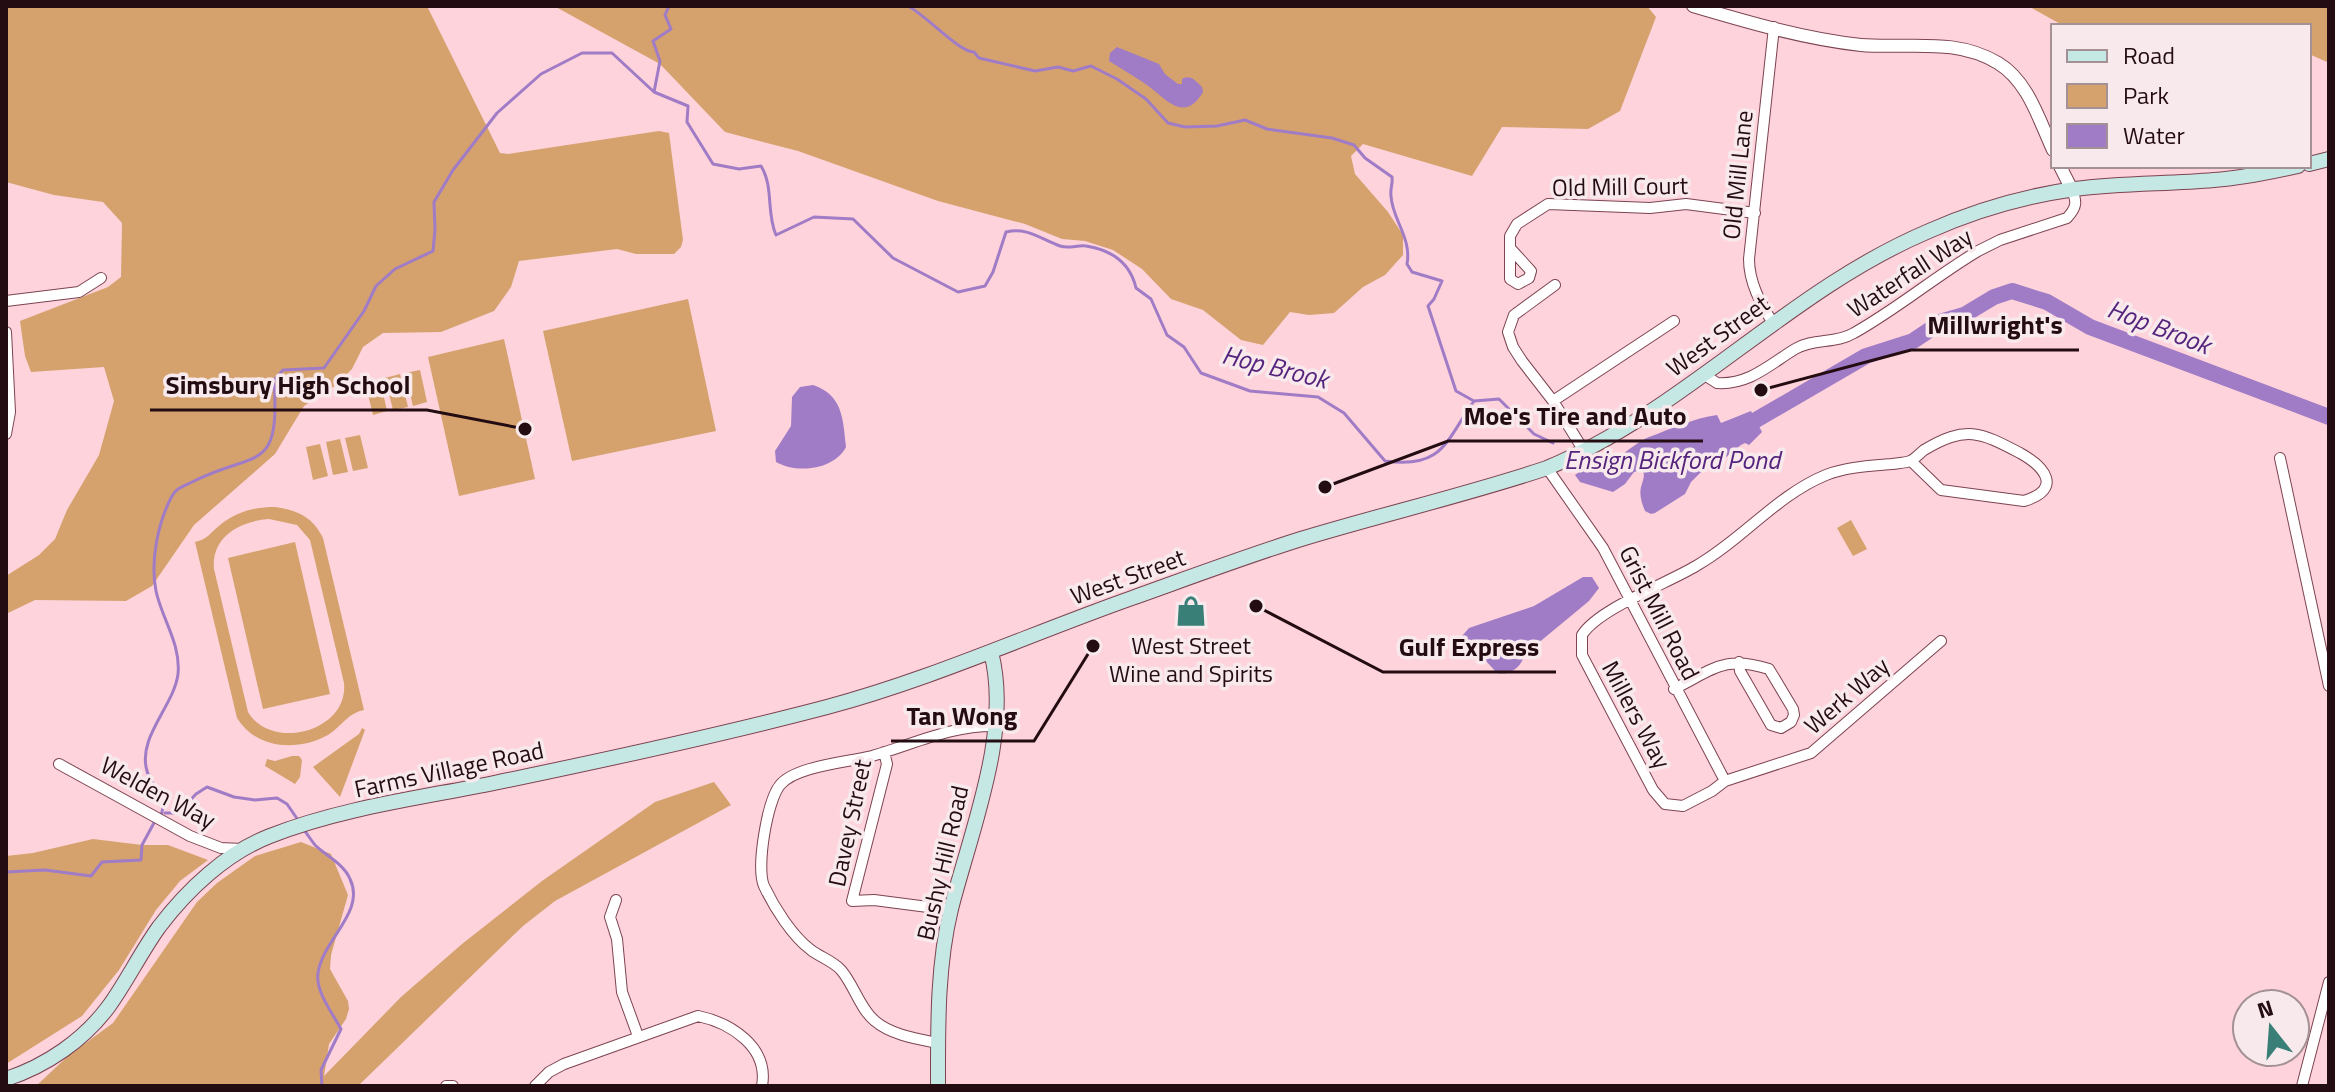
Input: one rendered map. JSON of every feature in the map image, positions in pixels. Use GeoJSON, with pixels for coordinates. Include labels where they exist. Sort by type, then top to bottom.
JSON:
{"type":"FeatureCollection","features":[{"type":"Feature","properties":{"kind":"main road","name":"West Street"},"geometry":{"type":"LineString","coordinates":[[991,652],[1118,602],[1301,539],[1547,468],[1584,451],[1637,420],[1831,283],[1916,236],[1980,212],[2072,190],[2218,180],[2287,168]]}},
{"type":"Feature","properties":{"kind":"main road","name":"Bushy Hill Road"},"geometry":{"type":"LineString","coordinates":[[938,1086],[942,968],[951,910],[994,746],[996,672],[991,652]]}},
{"type":"Feature","properties":{"kind":"main road","name":"Farms Village Road"},"geometry":{"type":"LineString","coordinates":[[6,1079],[53,1058],[75,1041],[108,1007],[159,928],[181,901],[196,885],[242,849],[303,825],[828,707],[952,668],[991,652]]}},
{"type":"Feature","properties":{"kind":"street"},"geometry":{"type":"LineString","coordinates":[[1693,6],[1861,45],[1941,45],[1975,52],[2000,64],[2012,74],[2030,99],[2051,146]]}},
{"type":"Feature","properties":{"kind":"street","name":"Old Mill Lane"},"geometry":{"type":"LineString","coordinates":[[1773,323],[1749,273],[1774,27]]}},
{"type":"Feature","properties":{"kind":"street"},"geometry":{"type":"LineString","coordinates":[[2061,168],[2072,190]]}},
{"type":"Feature","properties":{"kind":"street","name":"Waterfall Way"},"geometry":{"type":"LineString","coordinates":[[1703,374],[1717,383],[1749,378],[1767,370],[1796,348],[1815,340],[1850,336],[1978,251],[2016,234],[2067,218],[2075,210],[2077,202],[2072,190]]}},
{"type":"Feature","properties":{"kind":"street","name":"Old Mill Court"},"geometry":{"type":"LineString","coordinates":[[1511,249],[1510,236],[1517,224],[1548,204],[1650,208],[1686,204],[1755,213]]}},
{"type":"Feature","properties":{"kind":"street"},"geometry":{"type":"LineString","coordinates":[[6,301],[79,292],[101,278]]}},
{"type":"Feature","properties":{"kind":"street"},"geometry":{"type":"LineString","coordinates":[[1555,285],[1514,315],[1508,332],[1522,361],[1553,401],[1584,451]]}},
{"type":"Feature","properties":{"kind":"street"},"geometry":{"type":"LineString","coordinates":[[1553,401],[1674,321]]}},
{"type":"Feature","properties":{"kind":"street"},"geometry":{"type":"LineString","coordinates":[[6,332],[10,412],[6,434]]}},
{"type":"Feature","properties":{"kind":"street"},"geometry":{"type":"LineString","coordinates":[[1631,601],[1698,565],[1791,494],[1823,477],[1835,472],[1911,461],[1950,437],[1978,433],[2039,464],[2046,482],[2037,497],[2024,501],[1941,490],[1911,461]]}},
{"type":"Feature","properties":{"kind":"street"},"geometry":{"type":"LineString","coordinates":[[2280,458],[2329,686]]}},
{"type":"Feature","properties":{"kind":"street","name":"Grist Mill Road"},"geometry":{"type":"LineString","coordinates":[[1547,468],[1603,548],[1674,689],[1725,781]]}},
{"type":"Feature","properties":{"kind":"street","name":"Millers Way"},"geometry":{"type":"LineString","coordinates":[[1631,601],[1587,627],[1580,644],[1582,655],[1617,723],[1653,790],[1665,804],[1683,806],[1725,781]]}},
{"type":"Feature","properties":{"kind":"street","name":"Werk Way"},"geometry":{"type":"LineString","coordinates":[[1725,781],[1811,753],[1941,641]]}},
{"type":"Feature","properties":{"kind":"street"},"geometry":{"type":"LineString","coordinates":[[1674,689],[1721,666],[1739,662],[1769,669],[1793,709],[1794,715],[1786,726],[1774,728],[1771,725],[1740,671],[1739,662]]}},
{"type":"Feature","properties":{"kind":"street"},"geometry":{"type":"LineString","coordinates":[[938,1043],[911,1038],[874,1021],[840,968],[808,948],[780,914],[760,876],[760,855],[773,799],[779,786],[796,775],[941,733],[996,726]]}},
{"type":"Feature","properties":{"kind":"street","name":"Davey Street"},"geometry":{"type":"LineString","coordinates":[[884,752],[887,764],[852,901],[874,900],[951,910]]}},
{"type":"Feature","properties":{"kind":"street","name":"Welden Way"},"geometry":{"type":"LineString","coordinates":[[59,764],[221,848],[242,849]]}},
{"type":"Feature","properties":{"kind":"street"},"geometry":{"type":"LineString","coordinates":[[616,900],[610,917],[617,939],[622,992],[638,1036]]}},
{"type":"Feature","properties":{"kind":"street"},"geometry":{"type":"LineString","coordinates":[[2302,1086],[2329,982]]}},
{"type":"Feature","properties":{"kind":"street"},"geometry":{"type":"LineString","coordinates":[[535,1086],[549,1072],[564,1064],[698,1016],[720,1021],[740,1035],[759,1059],[764,1075],[762,1086]]}},
{"type":"Feature","properties":{"kind":"street"},"geometry":{"type":"LineString","coordinates":[[446,1086],[453,1086]]}},
{"type":"Feature","properties":{"kind":"green space"},"geometry":{"type":"Polygon","coordinates":[[[6,6],[427,6],[500,153],[659,131],[669,133],[683,240],[681,247],[674,254],[636,254],[617,249],[519,261],[511,287],[494,311],[441,332],[383,333],[363,347],[352,369],[336,385],[304,406],[275,454],[194,525],[152,586],[126,601],[35,600],[6,614],[6,576],[39,555],[55,539],[67,510],[99,455],[114,401],[104,367],[31,372],[25,356],[20,321],[108,287],[121,277],[122,223],[103,202],[54,195],[6,182],[6,6]]]}},
{"type":"Feature","properties":{"kind":"green space"},"geometry":{"type":"Polygon","coordinates":[[[554,6],[1647,6],[1656,17],[1620,111],[1588,129],[1502,127],[1472,176],[1363,144],[1351,156],[1355,174],[1388,212],[1403,235],[1403,255],[1385,275],[1363,287],[1334,313],[1309,315],[1290,312],[1263,345],[1241,340],[1203,310],[1171,299],[1142,269],[1113,250],[1085,241],[1062,239],[1025,224],[938,201],[798,151],[725,132],[660,64],[554,6]]]}},
{"type":"Feature","properties":{"kind":"green space"},"geometry":{"type":"Polygon","coordinates":[[[2028,6],[2329,6],[2329,60],[2327,62],[2311,55],[2311,24],[2060,24],[2028,6]]]}},
{"type":"Feature","properties":{"kind":"green space"},"geometry":{"type":"Polygon","coordinates":[[[688,299],[716,431],[572,461],[543,331],[688,299]]]}},
{"type":"Feature","properties":{"kind":"green space"},"geometry":{"type":"Polygon","coordinates":[[[504,339],[535,479],[459,496],[428,357],[504,339]]]}},
{"type":"Feature","properties":{"kind":"green space"},"geometry":{"type":"Polygon","coordinates":[[[420,370],[427,402],[413,406],[405,373],[420,370]]]}},
{"type":"Feature","properties":{"kind":"green space"},"geometry":{"type":"Polygon","coordinates":[[[400,374],[408,407],[393,410],[385,378],[400,374]]]}},
{"type":"Feature","properties":{"kind":"green space"},"geometry":{"type":"Polygon","coordinates":[[[380,379],[387,411],[373,415],[365,382],[380,379]]]}},
{"type":"Feature","properties":{"kind":"green space"},"geometry":{"type":"Polygon","coordinates":[[[360,435],[368,468],[353,471],[345,438],[360,435]]]}},
{"type":"Feature","properties":{"kind":"green space"},"geometry":{"type":"Polygon","coordinates":[[[340,439],[348,472],[333,475],[326,442],[340,439]]]}},
{"type":"Feature","properties":{"kind":"green space"},"geometry":{"type":"Polygon","coordinates":[[[320,444],[328,476],[313,480],[306,447],[320,444]]]}},
{"type":"Feature","properties":{"kind":"green space"},"geometry":{"type":"Polygon","coordinates":[[[267,507],[283,508],[304,516],[323,538],[364,710],[349,717],[328,735],[303,744],[266,741],[255,736],[237,718],[195,542],[232,517],[267,507]],[[269,519],[248,523],[223,539],[214,557],[214,569],[248,712],[259,724],[274,731],[290,733],[322,724],[334,713],[342,700],[344,683],[310,540],[297,525],[269,519]]]}},
{"type":"Feature","properties":{"kind":"green space"},"geometry":{"type":"Polygon","coordinates":[[[1851,520],[1867,549],[1853,556],[1837,528],[1851,520]]]}},
{"type":"Feature","properties":{"kind":"green space"},"geometry":{"type":"Polygon","coordinates":[[[295,542],[330,694],[263,709],[228,558],[295,542]]]}},
{"type":"Feature","properties":{"kind":"green space"},"geometry":{"type":"Polygon","coordinates":[[[362,728],[365,730],[340,797],[313,767],[359,734],[362,728]]]}},
{"type":"Feature","properties":{"kind":"green space"},"geometry":{"type":"Polygon","coordinates":[[[299,756],[302,760],[300,777],[295,784],[265,766],[267,759],[275,761],[299,756]]]}},
{"type":"Feature","properties":{"kind":"green space"},"geometry":{"type":"Polygon","coordinates":[[[714,782],[731,805],[555,901],[523,926],[358,1086],[36,1086],[68,1056],[113,1023],[197,902],[217,883],[255,856],[301,842],[331,854],[348,895],[330,969],[348,1001],[349,1009],[329,1044],[324,1076],[401,997],[542,881],[655,802],[714,782]]]}},
{"type":"Feature","properties":{"kind":"green space"},"geometry":{"type":"Polygon","coordinates":[[[93,839],[168,845],[208,860],[180,881],[156,910],[119,970],[82,1016],[6,1064],[6,856],[93,839]]]}},
{"type":"Feature","properties":{"kind":"water"},"geometry":{"type":"Polygon","coordinates":[[[1117,47],[1159,64],[1165,74],[1178,84],[1188,77],[1193,79],[1203,92],[1189,106],[1175,106],[1109,61],[1110,53],[1117,47]]]}},
{"type":"Feature","properties":{"kind":"water"},"geometry":{"type":"Polygon","coordinates":[[[813,385],[830,395],[840,409],[846,447],[833,461],[824,465],[804,469],[785,466],[776,462],[775,451],[791,426],[792,397],[800,387],[813,385]]]}},
{"type":"Feature","properties":{"kind":"water","name":"Ensign Bickford Pond"},"geometry":{"type":"Polygon","coordinates":[[[1751,411],[1762,432],[1749,445],[1741,445],[1719,463],[1700,473],[1685,494],[1655,513],[1645,511],[1642,502],[1643,470],[1634,472],[1625,484],[1613,492],[1580,482],[1575,475],[1592,463],[1608,462],[1649,437],[1683,424],[1717,415],[1721,423],[1751,411]]]}},
{"type":"Feature","properties":{"kind":"water"},"geometry":{"type":"Polygon","coordinates":[[[1583,577],[1592,577],[1599,588],[1589,601],[1525,654],[1515,670],[1497,673],[1485,660],[1464,650],[1462,636],[1469,628],[1534,606],[1583,577]]]}},
{"type":"Feature","properties":{"kind":"waterway"},"geometry":{"type":"LineString","coordinates":[[654,92],[660,61],[653,41],[671,29],[665,15],[669,6]]}},
{"type":"Feature","properties":{"kind":"waterway"},"geometry":{"type":"LineString","coordinates":[[908,6],[979,58],[1035,71],[1058,67],[1073,71],[1091,66],[1146,99],[1168,123],[1185,127],[1217,126],[1245,120],[1267,129],[1332,138],[1354,145],[1365,158],[1392,177],[1392,204],[1407,246],[1407,264],[1412,272],[1442,281],[1428,306],[1456,391],[1474,401]]}},
{"type":"Feature","properties":{"kind":"waterway","name":"Hop Brook"},"geometry":{"type":"LineString","coordinates":[[161,816],[164,803],[148,775],[145,758],[151,734],[170,698],[178,674],[177,652],[154,579],[156,542],[172,496],[183,486],[260,454],[268,445],[273,431],[274,380],[283,370],[324,368],[364,311],[376,286],[395,269],[433,251],[434,202],[453,170],[497,113],[541,74],[582,53],[612,53],[654,92],[688,106],[687,122],[713,164],[739,169],[761,166],[767,182],[776,235],[814,217],[853,219],[893,258],[958,292],[985,286],[1006,232],[1027,232],[1063,247],[1095,248],[1111,254],[1124,264],[1136,288],[1151,299],[1167,335],[1184,347],[1201,373],[1250,391],[1318,397],[1344,413],[1385,461],[1405,462],[1432,456],[1449,439],[1474,401],[1499,399],[1534,434],[1553,443]]}},
{"type":"Feature","properties":{"kind":"waterway","name":"Hop Brook"},"geometry":{"type":"LineString","coordinates":[[1737,431],[1866,356],[1913,341],[1943,321],[1964,315],[1994,297],[2012,291],[2047,302],[2090,327],[2329,417]]}},
{"type":"Feature","properties":{"kind":"waterway"},"geometry":{"type":"LineString","coordinates":[[165,813],[178,813],[207,787],[234,797],[255,800],[277,798],[287,804],[298,820]]}},
{"type":"Feature","properties":{"kind":"waterway","name":"Hop Brook"},"geometry":{"type":"LineString","coordinates":[[6,872],[45,870],[91,876],[102,862],[141,860],[142,845],[155,821]]}},
{"type":"Feature","properties":{"kind":"waterway"},"geometry":{"type":"LineString","coordinates":[[304,830],[315,845],[344,869],[353,891],[348,914],[327,949],[318,973],[322,995],[341,1029],[321,1070],[322,1086]]}},
{"type":"Feature","properties":{"kind":"place","name":"Millwright's"},"geometry":{"type":"Point","coordinates":[1761,390]}},
{"type":"Feature","properties":{"kind":"place","name":"Simsbury High School"},"geometry":{"type":"Point","coordinates":[525,429]}},
{"type":"Feature","properties":{"kind":"place","name":"Moe's Tire and Auto"},"geometry":{"type":"Point","coordinates":[1325,487]}},
{"type":"Feature","properties":{"kind":"place","name":"Gulf Express"},"geometry":{"type":"Point","coordinates":[1256,606]}},
{"type":"Feature","properties":{"kind":"place","name":"West Street Wine and Spirits"},"geometry":{"type":"Point","coordinates":[1191,611]}},
{"type":"Feature","properties":{"kind":"place","name":"Tan Wong"},"geometry":{"type":"Point","coordinates":[1093,646]}}]}
